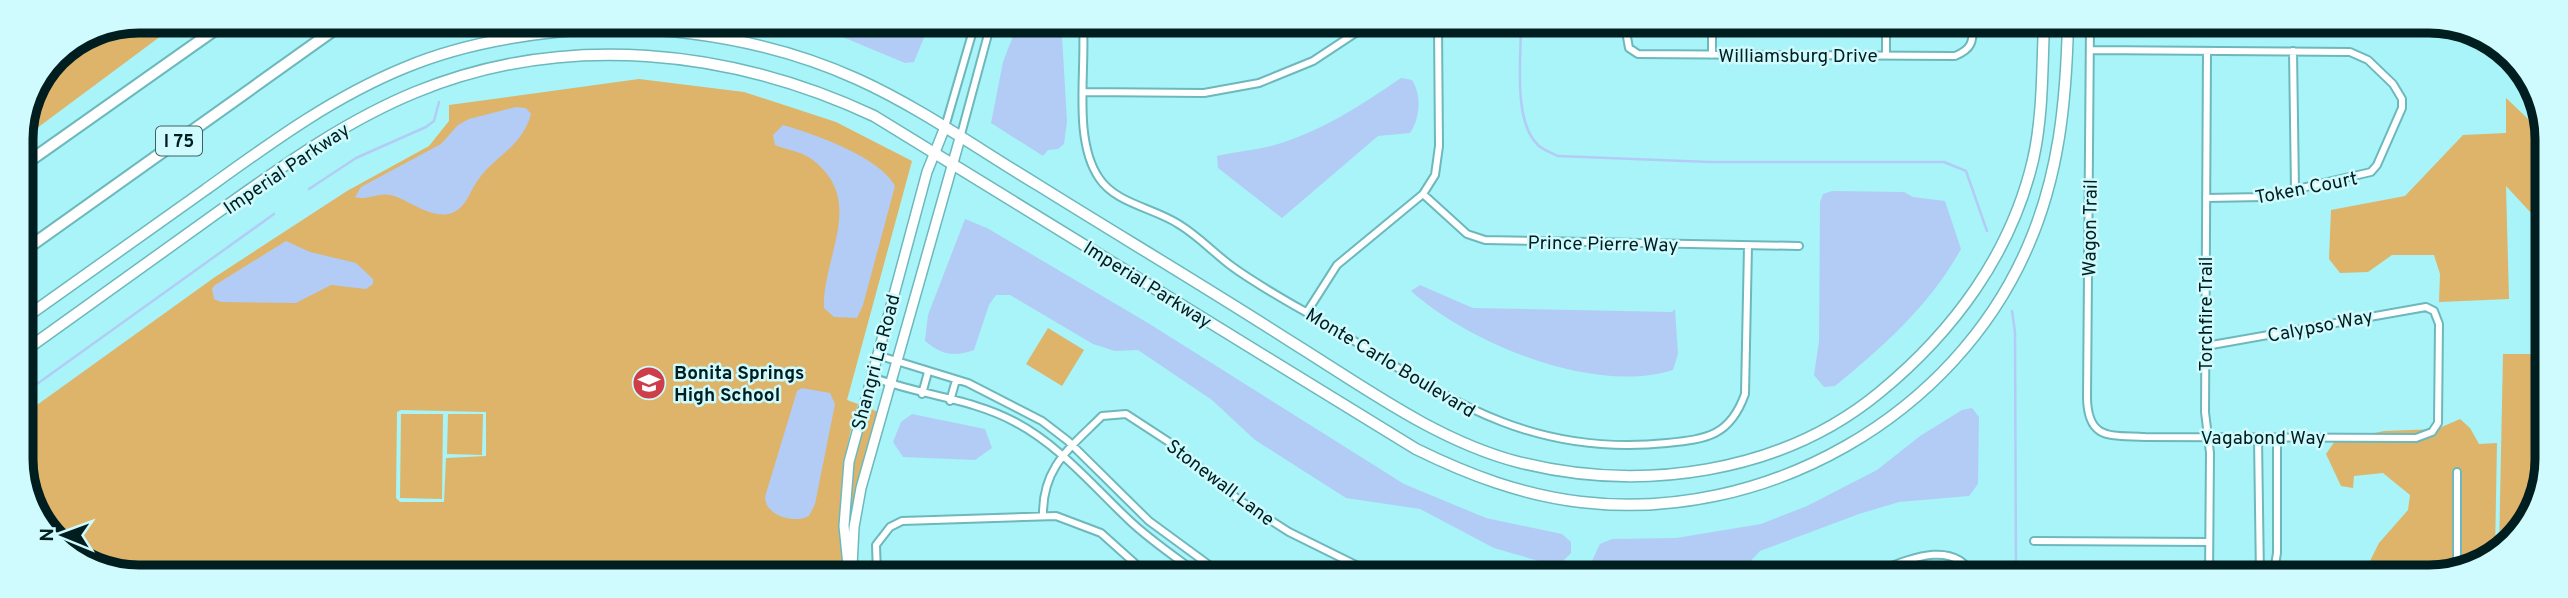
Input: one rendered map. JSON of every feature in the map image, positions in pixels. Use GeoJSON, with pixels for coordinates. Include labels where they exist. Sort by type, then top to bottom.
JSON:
{"type":"FeatureCollection","features":[{"type":"Feature","properties":{"kind":"highway"},"geometry":{"type":"LineString","coordinates":[[33,159],[211,33]]}},
{"type":"Feature","properties":{"kind":"highway","name":"I 75"},"geometry":{"type":"LineString","coordinates":[[33,244],[329,33]]}},
{"type":"Feature","properties":{"kind":"main road","name":"Imperial Parkway"},"geometry":{"type":"LineString","coordinates":[[33,312],[323,108],[407,67],[463,49],[547,33]]}},
{"type":"Feature","properties":{"kind":"main road","name":"Imperial Parkway"},"geometry":{"type":"LineString","coordinates":[[680,33],[756,44],[797,56],[883,91],[946,127],[1353,381],[1461,442],[1516,461],[1579,474],[1644,477],[1710,470],[1767,454],[1822,430],[1869,401],[1897,378],[1951,324],[1984,277],[2012,223],[2033,161],[2042,94],[2044,33]]}},
{"type":"Feature","properties":{"kind":"main road","name":"Imperial Parkway"},"geometry":{"type":"LineString","coordinates":[[33,345],[335,132],[416,91],[512,64],[562,56],[611,54],[704,61],[755,71],[835,98],[873,116],[1416,449],[1469,475],[1521,491],[1582,502],[1636,503],[1700,499],[1763,483],[1807,467],[1860,439],[1908,405],[1966,346],[1996,304],[2028,248],[2048,194],[2061,138],[2067,33]]}},
{"type":"Feature","properties":{"kind":"street"},"geometry":{"type":"LineString","coordinates":[[946,127],[972,33]]}},
{"type":"Feature","properties":{"kind":"street"},"geometry":{"type":"LineString","coordinates":[[960,138],[988,33]]}},
{"type":"Feature","properties":{"kind":"street","name":"Monte Carlo Boulevard"},"geometry":{"type":"LineString","coordinates":[[1083,33],[1085,146],[1093,169],[1105,186],[1120,197],[1181,225],[1230,265],[1457,404],[1500,422],[1535,433],[1585,442],[1633,445],[1687,441],[1723,430],[1736,416],[1745,394],[1748,246]]}},
{"type":"Feature","properties":{"kind":"street"},"geometry":{"type":"LineString","coordinates":[[1085,92],[1204,93],[1230,90],[1271,79],[1313,61],[1355,33]]}},
{"type":"Feature","properties":{"kind":"street"},"geometry":{"type":"LineString","coordinates":[[1307,312],[1337,265],[1423,194],[1439,161],[1438,33]]}},
{"type":"Feature","properties":{"kind":"street","name":"Williamsburg Drive"},"geometry":{"type":"LineString","coordinates":[[1626,33],[1629,48],[1638,54],[1955,56],[1967,51],[1972,44],[1973,33]]}},
{"type":"Feature","properties":{"kind":"street"},"geometry":{"type":"LineString","coordinates":[[1712,33],[1712,55]]}},
{"type":"Feature","properties":{"kind":"street"},"geometry":{"type":"LineString","coordinates":[[1886,33],[1886,55]]}},
{"type":"Feature","properties":{"kind":"street","name":"Wagon Trail"},"geometry":{"type":"LineString","coordinates":[[2090,33],[2087,412],[2095,429]]}},
{"type":"Feature","properties":{"kind":"street","name":"Token Court"},"geometry":{"type":"LineString","coordinates":[[2090,50],[2293,51],[2360,55],[2393,84],[2402,99],[2394,127],[2371,172],[2250,198],[2206,198]]}},
{"type":"Feature","properties":{"kind":"street","name":"Torchfire Trail"},"geometry":{"type":"LineString","coordinates":[[2207,51],[2206,437],[2210,453],[2209,565]]}},
{"type":"Feature","properties":{"kind":"street"},"geometry":{"type":"LineString","coordinates":[[2293,51],[2295,190]]}},
{"type":"Feature","properties":{"kind":"street","name":"Shangri La Road"},"geometry":{"type":"LineString","coordinates":[[849,565],[844,526],[845,493],[859,416],[927,172],[946,127]]}},
{"type":"Feature","properties":{"kind":"street","name":"Shangri La Road"},"geometry":{"type":"LineString","coordinates":[[851,565],[854,527],[862,488],[960,138]]}},
{"type":"Feature","properties":{"kind":"street","name":"Prince Pierre Way"},"geometry":{"type":"LineString","coordinates":[[1423,194],[1461,229],[1485,240],[1798,246]]}},
{"type":"Feature","properties":{"kind":"street","name":"Calypso Way"},"geometry":{"type":"LineString","coordinates":[[2206,346],[2417,307],[2434,311],[2439,324],[2439,388],[2438,423],[2432,432]]}},
{"type":"Feature","properties":{"kind":"street"},"geometry":{"type":"LineString","coordinates":[[877,355],[956,380],[1042,421],[1073,446],[1149,520],[1209,565]]}},
{"type":"Feature","properties":{"kind":"street"},"geometry":{"type":"LineString","coordinates":[[922,394],[928,372]]}},
{"type":"Feature","properties":{"kind":"street"},"geometry":{"type":"LineString","coordinates":[[872,377],[1005,417],[1063,457],[1132,523],[1187,565]]}},
{"type":"Feature","properties":{"kind":"street"},"geometry":{"type":"LineString","coordinates":[[950,401],[956,380]]}},
{"type":"Feature","properties":{"kind":"street","name":"Stonewall Lane"},"geometry":{"type":"LineString","coordinates":[[1043,516],[1046,481],[1063,457],[1102,416],[1126,414],[1172,444],[1240,500],[1289,532],[1356,565]]}},
{"type":"Feature","properties":{"kind":"street","name":"Vagabond Way"},"geometry":{"type":"LineString","coordinates":[[2095,429],[2105,435],[2258,438],[2416,438],[2432,432]]}},
{"type":"Feature","properties":{"kind":"street"},"geometry":{"type":"LineString","coordinates":[[2258,438],[2260,565]]}},
{"type":"Feature","properties":{"kind":"street"},"geometry":{"type":"LineString","coordinates":[[2275,565],[2277,438]]}},
{"type":"Feature","properties":{"kind":"street"},"geometry":{"type":"LineString","coordinates":[[2457,472],[2457,561]]}},
{"type":"Feature","properties":{"kind":"street"},"geometry":{"type":"LineString","coordinates":[[877,565],[876,545],[881,536],[902,521],[1043,516],[1077,522],[1101,533],[1137,565]]}},
{"type":"Feature","properties":{"kind":"street"},"geometry":{"type":"LineString","coordinates":[[2034,541],[2208,542]]}},
{"type":"Feature","properties":{"kind":"street"},"geometry":{"type":"LineString","coordinates":[[1904,565],[1942,554],[1965,565]]}},
{"type":"Feature","properties":{"kind":"shaded area"},"geometry":{"type":"Polygon","coordinates":[[[165,33],[33,131],[44,93],[55,75],[86,47],[119,35],[165,33]]]}},
{"type":"Feature","properties":{"kind":"shaded area"},"geometry":{"type":"Polygon","coordinates":[[[639,79],[744,92],[836,122],[912,161],[847,400],[858,404],[842,482],[843,562],[140,565],[105,559],[80,547],[64,534],[44,505],[35,479],[33,408],[215,277],[347,191],[429,146],[449,121],[449,105],[639,79]],[[401,410],[397,412],[396,498],[400,502],[444,502],[446,458],[486,456],[486,412],[401,410]]]}},
{"type":"Feature","properties":{"kind":"shaded area"},"geometry":{"type":"Polygon","coordinates":[[[2506,98],[2533,124],[2535,140],[2535,217],[2506,186],[2509,299],[2439,302],[2440,274],[2434,255],[2392,255],[2368,272],[2340,273],[2329,259],[2331,210],[2405,196],[2463,135],[2506,133],[2506,98]]]}},
{"type":"Feature","properties":{"kind":"shaded area"},"geometry":{"type":"Polygon","coordinates":[[[1048,328],[1084,350],[1062,386],[1026,364],[1048,328]]]}},
{"type":"Feature","properties":{"kind":"shaded area"},"geometry":{"type":"Polygon","coordinates":[[[2503,354],[2535,354],[2533,479],[2521,512],[2499,538],[2503,354]]]}},
{"type":"Feature","properties":{"kind":"shaded area"},"geometry":{"type":"Polygon","coordinates":[[[866,407],[878,412],[849,537],[853,463],[866,407]]]}},
{"type":"Feature","properties":{"kind":"shaded area"},"geometry":{"type":"Polygon","coordinates":[[[401,414],[443,414],[442,499],[400,498],[401,414]]]}},
{"type":"Feature","properties":{"kind":"shaded area"},"geometry":{"type":"Polygon","coordinates":[[[448,414],[483,414],[482,455],[447,454],[448,414]]]}},
{"type":"Feature","properties":{"kind":"shaded area"},"geometry":{"type":"Polygon","coordinates":[[[2460,419],[2470,428],[2479,444],[2497,443],[2495,541],[2469,557],[2449,563],[2368,565],[2379,543],[2408,510],[2410,495],[2383,473],[2354,476],[2353,488],[2341,486],[2326,454],[2335,441],[2384,431],[2437,429],[2460,419]]]}},
{"type":"Feature","properties":{"kind":"water"},"geometry":{"type":"Polygon","coordinates":[[[833,33],[926,33],[914,62],[905,63],[833,33]]]}},
{"type":"Feature","properties":{"kind":"water"},"geometry":{"type":"Polygon","coordinates":[[[1014,33],[1058,33],[1062,36],[1067,121],[1064,144],[1058,149],[1048,150],[1043,156],[991,123],[1003,62],[1014,33]]]}},
{"type":"Feature","properties":{"kind":"water"},"geometry":{"type":"Polygon","coordinates":[[[1401,78],[1412,80],[1417,93],[1418,114],[1410,133],[1378,136],[1282,218],[1218,168],[1217,156],[1271,146],[1306,134],[1355,108],[1401,78]]]}},
{"type":"Feature","properties":{"kind":"water"},"geometry":{"type":"Polygon","coordinates":[[[516,107],[526,108],[531,114],[525,129],[483,174],[464,203],[452,213],[436,214],[391,195],[355,197],[361,187],[441,144],[458,125],[469,119],[516,107]]]}},
{"type":"Feature","properties":{"kind":"water"},"geometry":{"type":"Polygon","coordinates":[[[783,125],[861,156],[887,175],[895,186],[863,305],[857,318],[834,317],[824,308],[825,288],[838,229],[836,191],[827,174],[810,158],[775,145],[773,135],[783,125]]]}},
{"type":"Feature","properties":{"kind":"water"},"geometry":{"type":"Polygon","coordinates":[[[1832,191],[1904,192],[1913,197],[1945,201],[1961,249],[1935,288],[1905,324],[1835,386],[1824,387],[1814,375],[1819,341],[1820,202],[1823,194],[1832,191]]]}},
{"type":"Feature","properties":{"kind":"water"},"geometry":{"type":"Polygon","coordinates":[[[965,219],[987,228],[1148,323],[1404,484],[1486,518],[1562,534],[1571,542],[1571,553],[1562,562],[1542,562],[1494,548],[1420,509],[1346,498],[1255,440],[1212,400],[1138,350],[1115,351],[1093,344],[1010,295],[996,295],[989,305],[974,350],[954,354],[937,349],[925,341],[928,315],[965,219]]]}},
{"type":"Feature","properties":{"kind":"water"},"geometry":{"type":"Polygon","coordinates":[[[286,241],[310,252],[356,263],[373,279],[373,284],[366,289],[331,285],[296,303],[221,302],[214,299],[212,289],[215,285],[286,241]]]}},
{"type":"Feature","properties":{"kind":"water"},"geometry":{"type":"Polygon","coordinates":[[[1420,285],[1473,308],[1672,312],[1675,309],[1678,354],[1673,370],[1641,376],[1607,376],[1571,370],[1534,360],[1466,329],[1436,311],[1411,291],[1420,285]]]}},
{"type":"Feature","properties":{"kind":"water"},"geometry":{"type":"Polygon","coordinates":[[[802,388],[830,393],[835,404],[815,504],[809,516],[789,519],[770,509],[765,497],[797,391],[802,388]]]}},
{"type":"Feature","properties":{"kind":"water"},"geometry":{"type":"Polygon","coordinates":[[[1972,408],[1979,417],[1978,484],[1969,496],[1899,502],[1859,514],[1760,551],[1747,565],[1595,565],[1592,561],[1600,544],[1612,539],[1676,538],[1761,524],[1807,506],[1877,470],[1920,436],[1962,410],[1972,408]]]}},
{"type":"Feature","properties":{"kind":"water"},"geometry":{"type":"Polygon","coordinates":[[[912,414],[985,429],[992,448],[975,460],[903,457],[893,442],[901,422],[912,414]]]}},
{"type":"Feature","properties":{"kind":"waterway"},"geometry":{"type":"LineString","coordinates":[[1521,33],[1520,88],[1525,121],[1530,135],[1538,145],[1558,156],[1709,162],[1944,162],[1966,171],[1987,231]]}},
{"type":"Feature","properties":{"kind":"waterway"},"geometry":{"type":"LineString","coordinates":[[309,189],[356,158],[426,127],[434,121],[439,102]]}},
{"type":"Feature","properties":{"kind":"waterway"},"geometry":{"type":"LineString","coordinates":[[33,387],[274,214]]}},
{"type":"Feature","properties":{"kind":"waterway"},"geometry":{"type":"LineString","coordinates":[[2012,311],[2015,332],[2016,565]]}},
{"type":"Feature","properties":{"kind":"place","name":"Bonita Springs High School"},"geometry":{"type":"Point","coordinates":[649,383]}}]}
